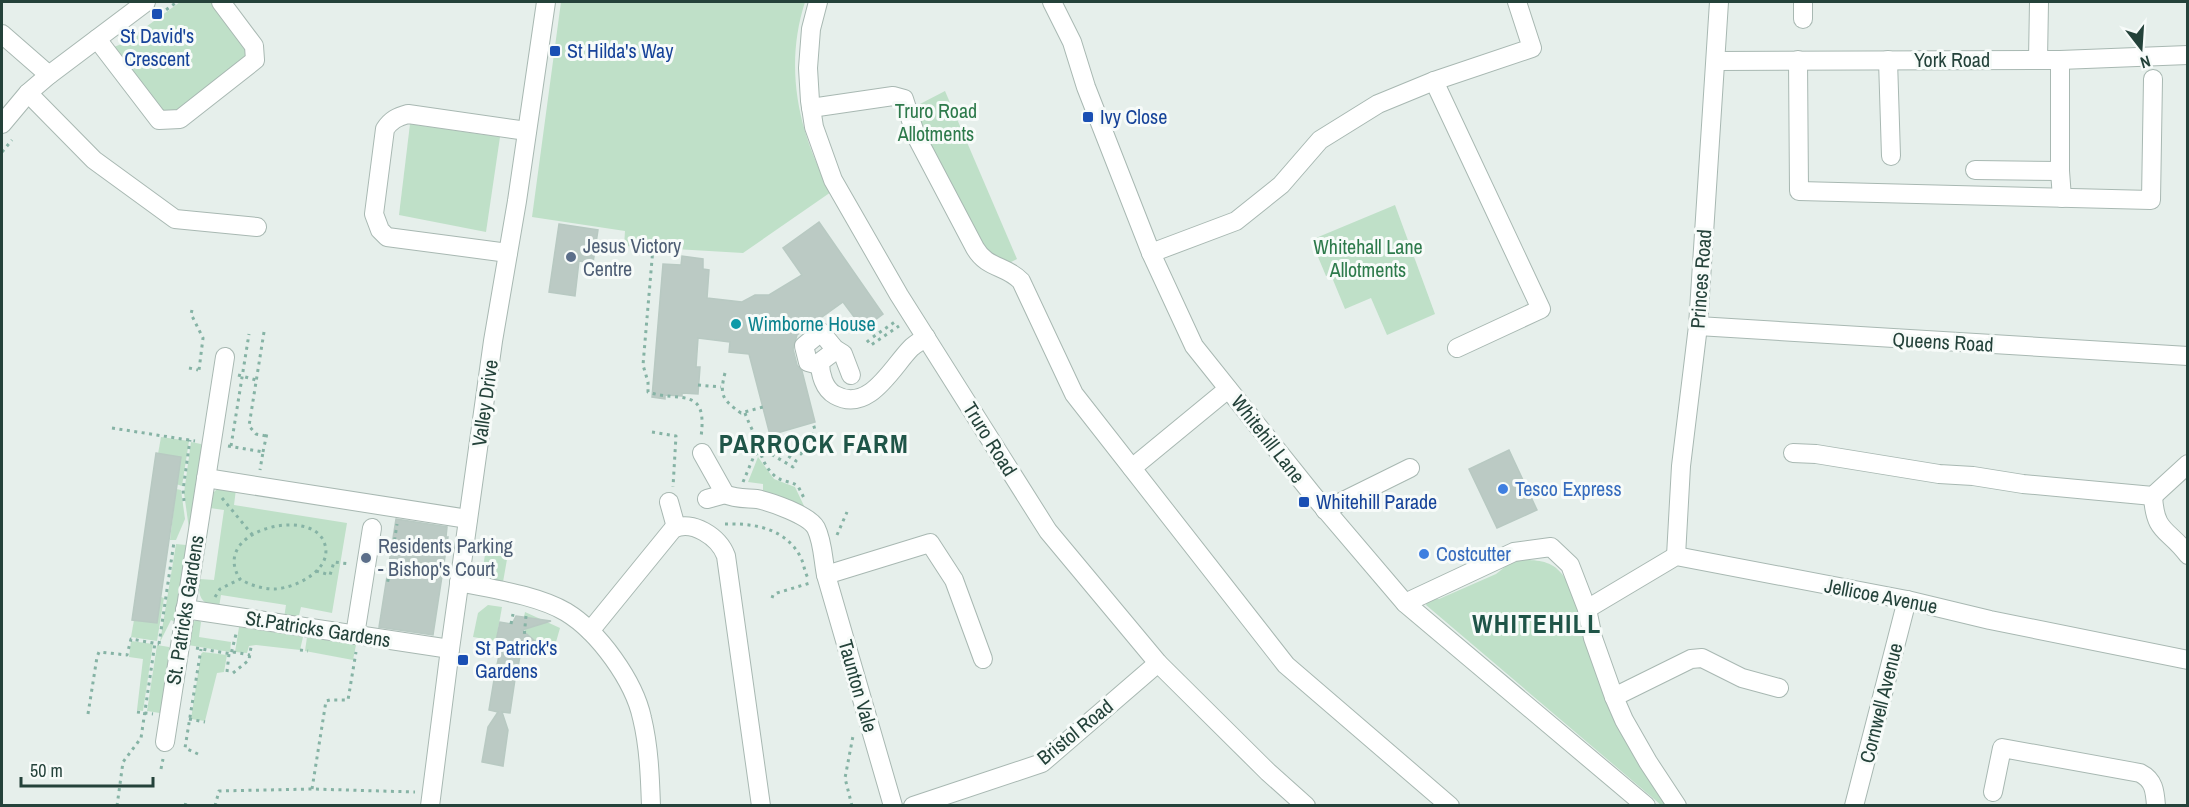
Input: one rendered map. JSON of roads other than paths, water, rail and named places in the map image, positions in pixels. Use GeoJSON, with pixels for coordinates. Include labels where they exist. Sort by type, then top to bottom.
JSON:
{"type":"FeatureCollection","features":[{"type":"Feature","properties":{"kind":"street"},"geometry":{"type":"LineString","coordinates":[[2,124],[28,93],[49,75],[146,2]]}},
{"type":"Feature","properties":{"kind":"street"},"geometry":{"type":"LineString","coordinates":[[97,39],[159,120],[180,119],[255,60],[254,46],[221,2]]}},
{"type":"Feature","properties":{"kind":"street","name":"Valley Drive"},"geometry":{"type":"LineString","coordinates":[[430,806],[468,519],[546,2]]}},
{"type":"Feature","properties":{"kind":"street","name":"Truro Road"},"geometry":{"type":"LineString","coordinates":[[818,2],[811,29],[809,54],[808,77],[811,108],[822,152],[834,180],[864,235],[1048,531],[1158,663],[1268,772],[1306,806]]}},
{"type":"Feature","properties":{"kind":"street","name":"Whitehill Lane"},"geometry":{"type":"LineString","coordinates":[[1052,2],[1072,42],[1086,87],[1151,253],[1194,346],[1325,510],[1405,603],[1646,806]]}},
{"type":"Feature","properties":{"kind":"street"},"geometry":{"type":"LineString","coordinates":[[1151,253],[1236,221],[1281,186],[1320,140],[1378,104],[1434,81],[1532,48],[1517,2]]}},
{"type":"Feature","properties":{"kind":"street","name":"Princes Road"},"geometry":{"type":"LineString","coordinates":[[1676,556],[1681,466],[1698,326],[1719,2]]}},
{"type":"Feature","properties":{"kind":"street"},"geometry":{"type":"LineString","coordinates":[[2037,60],[2039,2]]}},
{"type":"Feature","properties":{"kind":"street"},"geometry":{"type":"LineString","coordinates":[[2,34],[49,75]]}},
{"type":"Feature","properties":{"kind":"street","name":"York Road"},"geometry":{"type":"LineString","coordinates":[[1716,61],[2060,60],[2187,55]]}},
{"type":"Feature","properties":{"kind":"street"},"geometry":{"type":"LineString","coordinates":[[1798,60],[1799,191],[2151,200],[2153,79]]}},
{"type":"Feature","properties":{"kind":"street"},"geometry":{"type":"LineString","coordinates":[[1888,60],[1891,156]]}},
{"type":"Feature","properties":{"kind":"street"},"geometry":{"type":"LineString","coordinates":[[2060,60],[2062,198]]}},
{"type":"Feature","properties":{"kind":"street"},"geometry":{"type":"LineString","coordinates":[[1434,81],[1541,309],[1457,348]]}},
{"type":"Feature","properties":{"kind":"street"},"geometry":{"type":"LineString","coordinates":[[28,93],[94,160],[175,219],[256,227]]}},
{"type":"Feature","properties":{"kind":"street"},"geometry":{"type":"LineString","coordinates":[[811,108],[893,96],[904,99],[916,136],[975,248],[985,261],[1015,275],[1021,281],[1074,394],[1286,665],[1450,806]]}},
{"type":"Feature","properties":{"kind":"street"},"geometry":{"type":"LineString","coordinates":[[508,253],[387,237],[380,230],[374,214],[385,129],[389,122],[398,116],[408,114],[527,131]]}},
{"type":"Feature","properties":{"kind":"street"},"geometry":{"type":"LineString","coordinates":[[1975,170],[2060,171]]}},
{"type":"Feature","properties":{"kind":"street","name":"Queens Road"},"geometry":{"type":"LineString","coordinates":[[1698,326],[2187,356]]}},
{"type":"Feature","properties":{"kind":"street"},"geometry":{"type":"LineString","coordinates":[[851,375],[845,357],[836,350],[822,332],[805,343],[808,362],[819,364],[824,382],[831,392],[844,398],[857,398],[883,383],[912,347],[926,337]]}},
{"type":"Feature","properties":{"kind":"street","name":"St. Patricks Gardens"},"geometry":{"type":"LineString","coordinates":[[165,742],[225,357]]}},
{"type":"Feature","properties":{"kind":"street"},"geometry":{"type":"LineString","coordinates":[[1132,468],[1228,389]]}},
{"type":"Feature","properties":{"kind":"street"},"geometry":{"type":"LineString","coordinates":[[702,453],[724,494],[775,504],[813,524],[818,533],[820,574],[930,543],[954,580],[983,659]]}},
{"type":"Feature","properties":{"kind":"street"},"geometry":{"type":"LineString","coordinates":[[1793,453],[1816,454],[1939,474],[2153,496],[2187,464]]}},
{"type":"Feature","properties":{"kind":"street"},"geometry":{"type":"LineString","coordinates":[[1325,510],[1410,468]]}},
{"type":"Feature","properties":{"kind":"street"},"geometry":{"type":"LineString","coordinates":[[206,478],[468,519]]}},
{"type":"Feature","properties":{"kind":"street"},"geometry":{"type":"LineString","coordinates":[[707,499],[724,494]]}},
{"type":"Feature","properties":{"kind":"street"},"geometry":{"type":"LineString","coordinates":[[2153,496],[2154,511],[2159,527],[2187,555]]}},
{"type":"Feature","properties":{"kind":"street"},"geometry":{"type":"LineString","coordinates":[[671,499],[676,527]]}},
{"type":"Feature","properties":{"kind":"street"},"geometry":{"type":"LineString","coordinates":[[590,631],[669,532],[676,527],[698,529],[723,550],[726,556],[761,806]]}},
{"type":"Feature","properties":{"kind":"street"},"geometry":{"type":"LineString","coordinates":[[356,640],[372,528]]}},
{"type":"Feature","properties":{"kind":"street"},"geometry":{"type":"LineString","coordinates":[[1405,603],[1514,552],[1551,547],[1570,565],[1587,609],[1593,638],[1614,697],[1648,762],[1677,806]]}},
{"type":"Feature","properties":{"kind":"street"},"geometry":{"type":"LineString","coordinates":[[1587,609],[1676,556]]}},
{"type":"Feature","properties":{"kind":"street","name":"Jellicoe Avenue"},"geometry":{"type":"LineString","coordinates":[[1676,556],[1907,600],[1990,620],[2187,660]]}},
{"type":"Feature","properties":{"kind":"street","name":"Taunton Vale"},"geometry":{"type":"LineString","coordinates":[[820,574],[893,806]]}},
{"type":"Feature","properties":{"kind":"street"},"geometry":{"type":"LineString","coordinates":[[459,582],[520,595],[565,612],[590,631],[622,670],[642,717],[650,770],[651,806]]}},
{"type":"Feature","properties":{"kind":"street","name":"Cornwell Avenue"},"geometry":{"type":"LineString","coordinates":[[1854,806],[1907,600]]}},
{"type":"Feature","properties":{"kind":"street","name":"St.Patricks Gardens"},"geometry":{"type":"LineString","coordinates":[[185,609],[356,640],[450,649]]}},
{"type":"Feature","properties":{"kind":"street"},"geometry":{"type":"LineString","coordinates":[[1614,697],[1691,659],[1702,658],[1742,678],[1779,688]]}},
{"type":"Feature","properties":{"kind":"street","name":"Bristol Road"},"geometry":{"type":"LineString","coordinates":[[913,806],[1042,763],[1158,663]]}},
{"type":"Feature","properties":{"kind":"street"},"geometry":{"type":"LineString","coordinates":[[1993,792],[2002,748],[2140,773],[2148,777],[2153,784],[2156,806]]}},
{"type":"Feature","properties":{"kind":"place","name":"St David's Crescent"},"geometry":{"type":"Point","coordinates":[157,14]}},
{"type":"Feature","properties":{"kind":"place","name":"St Hilda's Way"},"geometry":{"type":"Point","coordinates":[555,51]}},
{"type":"Feature","properties":{"kind":"place","name":"Ivy Close"},"geometry":{"type":"Point","coordinates":[1088,117]}},
{"type":"Feature","properties":{"kind":"place","name":"Jesus Victory Centre"},"geometry":{"type":"Point","coordinates":[571,257]}},
{"type":"Feature","properties":{"kind":"place","name":"Wimborne House"},"geometry":{"type":"Point","coordinates":[736,324]}},
{"type":"Feature","properties":{"kind":"place","name":"Tesco Express"},"geometry":{"type":"Point","coordinates":[1503,489]}},
{"type":"Feature","properties":{"kind":"place","name":"Whitehill Parade"},"geometry":{"type":"Point","coordinates":[1304,502]}},
{"type":"Feature","properties":{"kind":"place","name":"Costcutter"},"geometry":{"type":"Point","coordinates":[1424,554]}},
{"type":"Feature","properties":{"kind":"place","name":"Residents Parking - Bishop's Court"},"geometry":{"type":"Point","coordinates":[366,558]}},
{"type":"Feature","properties":{"kind":"place","name":"St Patrick's Gardens"},"geometry":{"type":"Point","coordinates":[463,660]}},
{"type":"Feature","properties":{"kind":"district","name":"PARROCK FARM"},"geometry":{"type":"Point","coordinates":[814,444]}},
{"type":"Feature","properties":{"kind":"district","name":"WHITEHILL"},"geometry":{"type":"Point","coordinates":[1537,624]}},
{"type":"Feature","properties":{"kind":"park label","name":"Truro Road Allotments"},"geometry":{"type":"Point","coordinates":[936,122]}},
{"type":"Feature","properties":{"kind":"park label","name":"Whitehall Lane Allotments"},"geometry":{"type":"Point","coordinates":[1368,258]}}]}
